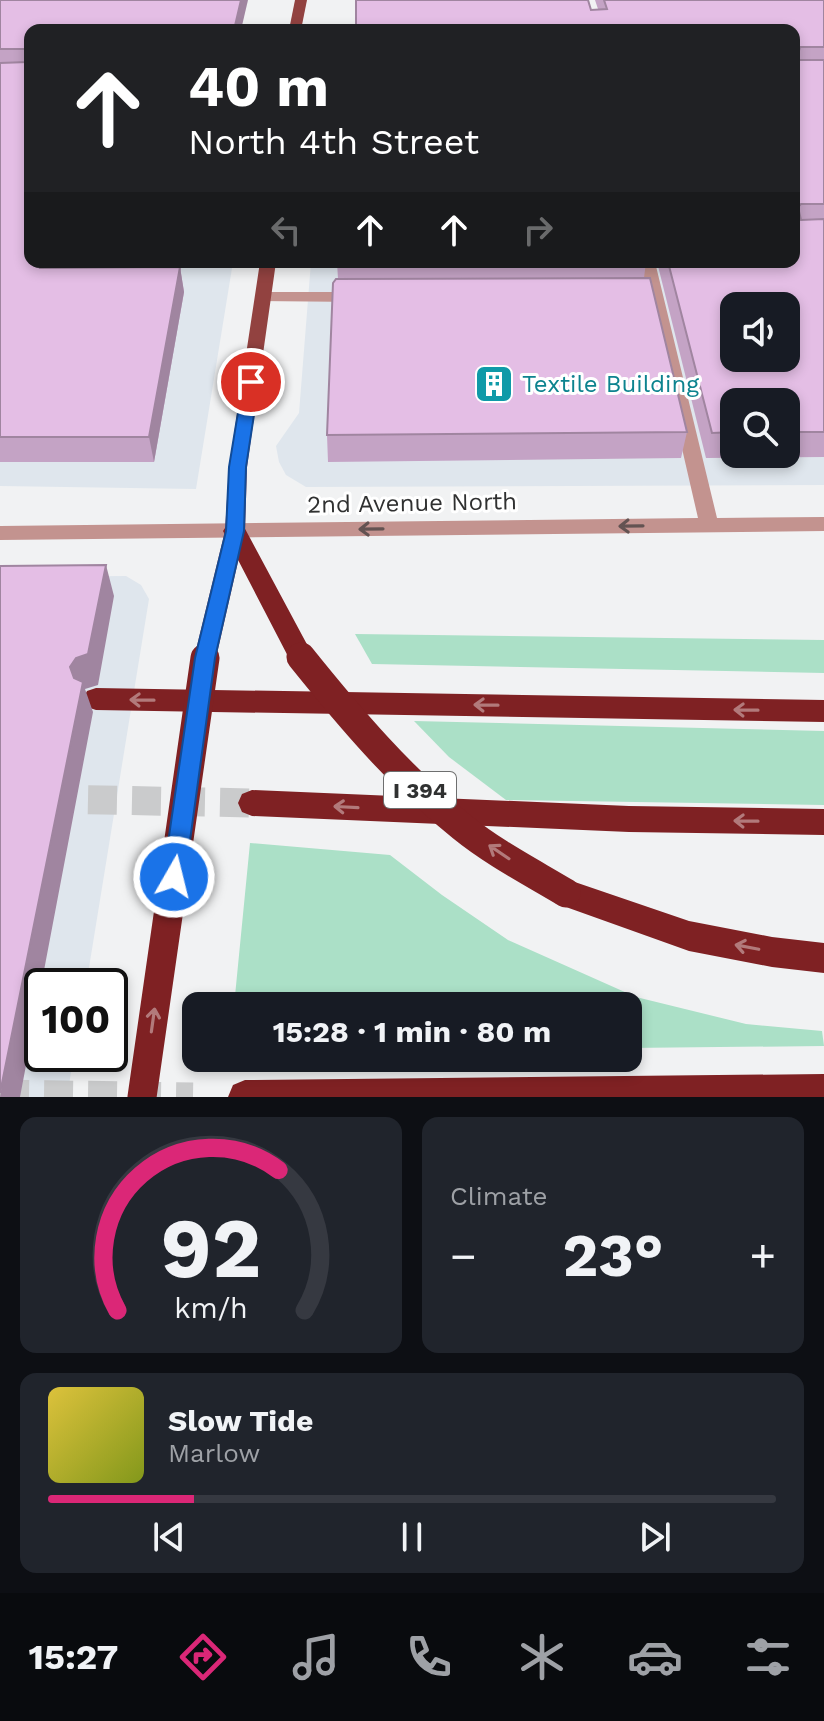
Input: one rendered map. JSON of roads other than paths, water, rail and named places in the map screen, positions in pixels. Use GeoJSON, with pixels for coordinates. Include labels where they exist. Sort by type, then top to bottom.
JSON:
{"type":"FeatureCollection","features":[{"type":"Feature","properties":{"kind":"highway","name":"I 394"},"geometry":{"type":"LineString","coordinates":[[235,531],[301,657],[375,746],[464,828],[566,893],[689,936],[772,952],[824,958]]}},
{"type":"Feature","properties":{"kind":"highway"},"geometry":{"type":"LineString","coordinates":[[142,1097],[205,658]]}},
{"type":"Feature","properties":{"kind":"highway"},"geometry":{"type":"LineString","coordinates":[[96,699],[824,711]]}},
{"type":"Feature","properties":{"kind":"highway"},"geometry":{"type":"LineString","coordinates":[[252,803],[629,819],[824,822]]}},
{"type":"Feature","properties":{"kind":"highway"},"geometry":{"type":"LineString","coordinates":[[245,1097],[824,1091]]}},
{"type":"Feature","properties":{"kind":"main road"},"geometry":{"type":"LineString","coordinates":[[296,24],[301,0]]}},
{"type":"Feature","properties":{"kind":"main road"},"geometry":{"type":"LineString","coordinates":[[205,658],[235,531],[238,467],[267,268]]}},
{"type":"Feature","properties":{"kind":"street"},"geometry":{"type":"LineString","coordinates":[[647,268],[647,296],[709,525]]}},
{"type":"Feature","properties":{"kind":"street"},"geometry":{"type":"LineString","coordinates":[[264,297],[369,297]]}},
{"type":"Feature","properties":{"kind":"street","name":"2nd Avenue North"},"geometry":{"type":"LineString","coordinates":[[0,533],[824,524]]}},
{"type":"Feature","properties":{"kind":"tunnel"},"geometry":{"type":"LineString","coordinates":[[0,798],[252,803]]}},
{"type":"Feature","properties":{"kind":"tunnel"},"geometry":{"type":"LineString","coordinates":[[0,1094],[193,1097]]}},
{"type":"Feature","properties":{"kind":"place","name":"Textile Building"},"geometry":{"type":"Point","coordinates":[494,384]}}]}
